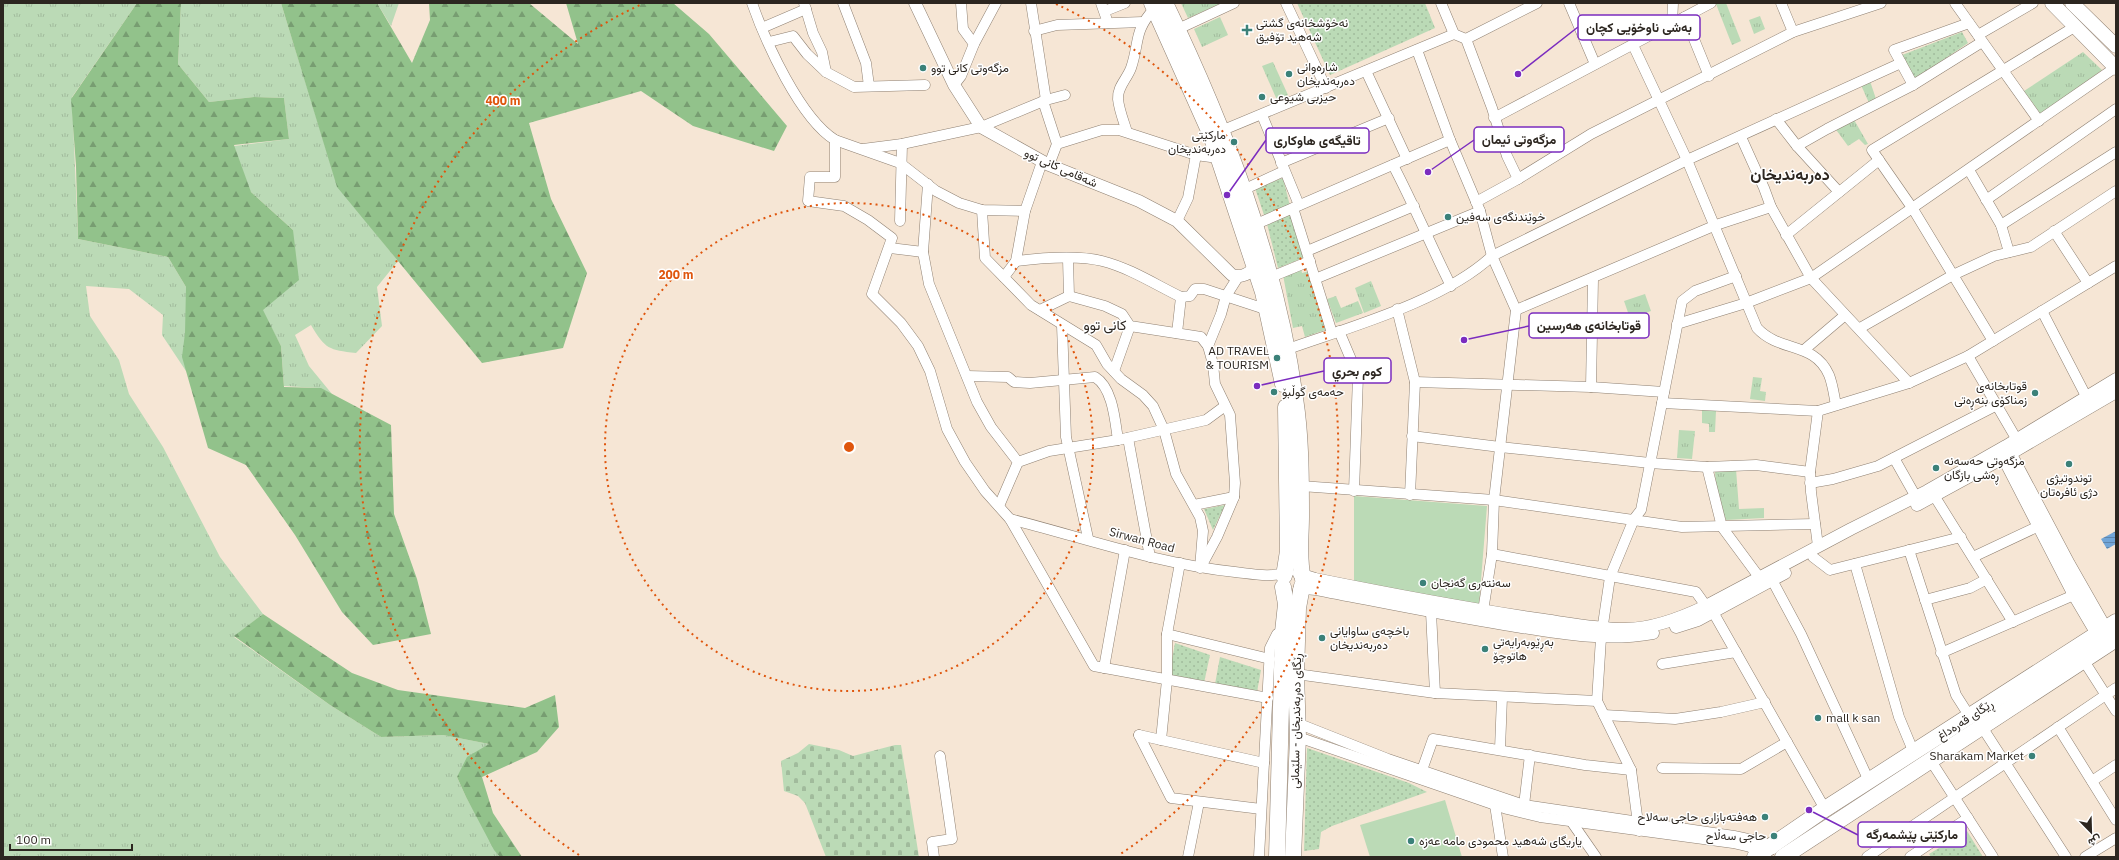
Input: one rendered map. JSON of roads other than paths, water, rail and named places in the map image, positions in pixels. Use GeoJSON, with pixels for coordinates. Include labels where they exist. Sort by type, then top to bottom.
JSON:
{"type":"FeatureCollection","features":[{"type":"Feature","properties":{"kind":"main road"},"geometry":{"type":"LineString","coordinates":[[2052,3],[2116,68]]}},
{"type":"Feature","properties":{"kind":"main road"},"geometry":{"type":"LineString","coordinates":[[2074,4],[2116,46]]}},
{"type":"Feature","properties":{"kind":"main road"},"geometry":{"type":"LineString","coordinates":[[1157,5],[1178,29],[1217,133],[1218,158],[1268,310],[1286,400],[1288,551],[1292,580]]}},
{"type":"Feature","properties":{"kind":"main road"},"geometry":{"type":"LineString","coordinates":[[1157,5],[1243,190],[1271,276],[1288,350],[1296,400],[1301,486],[1300,557],[1292,580]]}},
{"type":"Feature","properties":{"kind":"main road","name":"ڕێگای دەربەندیخان - سلێمانی"},"geometry":{"type":"LineString","coordinates":[[1277,857],[1283,632],[1286,604],[1292,580]]}},
{"type":"Feature","properties":{"kind":"main road","name":"ڕێگای دەربەندیخان - سلێمانی"},"geometry":{"type":"LineString","coordinates":[[1292,580],[1298,600],[1296,674],[1297,730],[1293,857]]}},
{"type":"Feature","properties":{"kind":"main road","name":"ڕێگای قەرەداغ"},"geometry":{"type":"LineString","coordinates":[[1766,854],[1825,809],[1914,753],[1976,722],[2084,660],[2109,631]]}},
{"type":"Feature","properties":{"kind":"main road","name":"ڕێگای قەرەداغ"},"geometry":{"type":"LineString","coordinates":[[1783,857],[1931,761],[1976,722],[2109,631]]}},
{"type":"Feature","properties":{"kind":"street"},"geometry":{"type":"LineString","coordinates":[[752,3],[762,28],[792,88],[810,117],[835,140],[900,163],[944,197],[982,210],[1025,211]]}},
{"type":"Feature","properties":{"kind":"street"},"geometry":{"type":"LineString","coordinates":[[843,3],[866,63],[869,86]]}},
{"type":"Feature","properties":{"kind":"street","name":"شەقامی کانی توو"},"geometry":{"type":"LineString","coordinates":[[915,3],[954,85],[982,127],[1046,163],[1139,201],[1177,221],[1232,275],[1238,276]]}},
{"type":"Feature","properties":{"kind":"street"},"geometry":{"type":"LineString","coordinates":[[961,3],[964,29],[974,44]]}},
{"type":"Feature","properties":{"kind":"street"},"geometry":{"type":"LineString","coordinates":[[954,85],[961,76],[974,44],[996,3]]}},
{"type":"Feature","properties":{"kind":"street"},"geometry":{"type":"LineString","coordinates":[[1031,3],[1045,100],[1057,144]]}},
{"type":"Feature","properties":{"kind":"street"},"geometry":{"type":"LineString","coordinates":[[1108,24],[1103,7],[1125,3]]}},
{"type":"Feature","properties":{"kind":"street"},"geometry":{"type":"LineString","coordinates":[[1178,29],[1234,3]]}},
{"type":"Feature","properties":{"kind":"street"},"geometry":{"type":"LineString","coordinates":[[1286,3],[1326,88]]}},
{"type":"Feature","properties":{"kind":"street"},"geometry":{"type":"LineString","coordinates":[[1441,3],[1454,34],[1466,39],[1492,108],[1507,156],[1518,179]]}},
{"type":"Feature","properties":{"kind":"street"},"geometry":{"type":"LineString","coordinates":[[1466,39],[1537,3]]}},
{"type":"Feature","properties":{"kind":"street"},"geometry":{"type":"LineString","coordinates":[[1569,3],[1596,64]]}},
{"type":"Feature","properties":{"kind":"street"},"geometry":{"type":"LineString","coordinates":[[1672,24],[1673,3]]}},
{"type":"Feature","properties":{"kind":"street"},"geometry":{"type":"LineString","coordinates":[[1494,118],[1711,3]]}},
{"type":"Feature","properties":{"kind":"street"},"geometry":{"type":"LineString","coordinates":[[1781,3],[1793,32]]}},
{"type":"Feature","properties":{"kind":"street"},"geometry":{"type":"LineString","coordinates":[[1316,279],[1425,234],[1478,206],[1590,134],[1659,101],[1793,32],[1874,7],[1881,3]]}},
{"type":"Feature","properties":{"kind":"street"},"geometry":{"type":"LineString","coordinates":[[1956,3],[2002,71],[2039,121]]}},
{"type":"Feature","properties":{"kind":"street"},"geometry":{"type":"LineString","coordinates":[[1797,146],[1826,129],[1913,85],[2033,3]]}},
{"type":"Feature","properties":{"kind":"street"},"geometry":{"type":"LineString","coordinates":[[1127,132],[1118,99],[1120,89],[1131,68],[1136,42],[1143,22],[1157,5]]}},
{"type":"Feature","properties":{"kind":"street"},"geometry":{"type":"LineString","coordinates":[[762,28],[805,6],[813,33],[822,52],[826,72]]}},
{"type":"Feature","properties":{"kind":"street"},"geometry":{"type":"LineString","coordinates":[[1685,17],[1708,76]]}},
{"type":"Feature","properties":{"kind":"street"},"geometry":{"type":"LineString","coordinates":[[1034,31],[1057,25],[1143,22]]}},
{"type":"Feature","properties":{"kind":"street"},"geometry":{"type":"LineString","coordinates":[[1913,85],[1894,50],[1969,23]]}},
{"type":"Feature","properties":{"kind":"street"},"geometry":{"type":"LineString","coordinates":[[1994,341],[1913,209],[1872,150],[2076,26]]}},
{"type":"Feature","properties":{"kind":"street"},"geometry":{"type":"LineString","coordinates":[[1217,133],[1454,34]]}},
{"type":"Feature","properties":{"kind":"street"},"geometry":{"type":"LineString","coordinates":[[769,42],[793,36],[807,54],[826,72],[854,87],[925,85]]}},
{"type":"Feature","properties":{"kind":"street"},"geometry":{"type":"LineString","coordinates":[[1633,45],[1716,225],[1757,328],[1766,338],[1777,343],[1804,350],[1817,357],[1827,371],[1836,406]]}},
{"type":"Feature","properties":{"kind":"street"},"geometry":{"type":"LineString","coordinates":[[1417,50],[1450,140],[1478,206],[1492,256],[1516,310],[1494,500],[1492,554],[1483,611]]}},
{"type":"Feature","properties":{"kind":"street"},"geometry":{"type":"LineString","coordinates":[[1288,350],[1397,310],[1451,286],[1480,267],[1492,256],[1687,160],[1741,137],[1776,119],[1901,63]]}},
{"type":"Feature","properties":{"kind":"street"},"geometry":{"type":"LineString","coordinates":[[1677,324],[1746,303],[1811,278],[2116,68]]}},
{"type":"Feature","properties":{"kind":"street"},"geometry":{"type":"LineString","coordinates":[[1366,71],[1407,159]]}},
{"type":"Feature","properties":{"kind":"street"},"geometry":{"type":"LineString","coordinates":[[862,149],[902,144],[982,127],[1045,100],[1065,94]]}},
{"type":"Feature","properties":{"kind":"street"},"geometry":{"type":"LineString","coordinates":[[1986,200],[2116,109]]}},
{"type":"Feature","properties":{"kind":"street"},"geometry":{"type":"LineString","coordinates":[[1262,115],[1283,167],[1316,279],[1336,332],[1358,376],[1354,491]]}},
{"type":"Feature","properties":{"kind":"street"},"geometry":{"type":"LineString","coordinates":[[1243,190],[1283,167],[1389,118]]}},
{"type":"Feature","properties":{"kind":"street"},"geometry":{"type":"LineString","coordinates":[[1776,119],[1797,146],[1839,192]]}},
{"type":"Feature","properties":{"kind":"street"},"geometry":{"type":"LineString","coordinates":[[1004,277],[1016,261],[1025,211],[1046,163],[1057,144],[1102,130],[1127,132],[1196,155],[1218,158]]}},
{"type":"Feature","properties":{"kind":"street"},"geometry":{"type":"LineString","coordinates":[[1741,137],[1771,207],[1811,278],[1844,316],[1860,328],[1909,383]]}},
{"type":"Feature","properties":{"kind":"street"},"geometry":{"type":"LineString","coordinates":[[835,140],[835,177],[810,177],[808,201],[844,206],[868,220],[892,238],[890,248],[872,294],[901,322],[918,346],[930,371],[947,429],[965,462],[985,491],[1010,519],[1094,666],[1268,698]]}},
{"type":"Feature","properties":{"kind":"street"},"geometry":{"type":"LineString","coordinates":[[1254,225],[1450,140]]}},
{"type":"Feature","properties":{"kind":"street"},"geometry":{"type":"LineString","coordinates":[[900,221],[900,163],[902,144]]}},
{"type":"Feature","properties":{"kind":"street"},"geometry":{"type":"LineString","coordinates":[[2001,225],[2116,152]]}},
{"type":"Feature","properties":{"kind":"street"},"geometry":{"type":"LineString","coordinates":[[1177,221],[1188,198],[1196,155]]}},
{"type":"Feature","properties":{"kind":"street"},"geometry":{"type":"LineString","coordinates":[[1786,235],[1879,160]]}},
{"type":"Feature","properties":{"kind":"street"},"geometry":{"type":"LineString","coordinates":[[1393,165],[1414,206],[1425,234],[1451,286]]}},
{"type":"Feature","properties":{"kind":"street"},"geometry":{"type":"LineString","coordinates":[[1969,170],[2001,225],[2009,252]]}},
{"type":"Feature","properties":{"kind":"street"},"geometry":{"type":"LineString","coordinates":[[928,184],[923,252],[924,263],[932,291],[977,402],[991,427],[1018,462]]}},
{"type":"Feature","properties":{"kind":"street"},"geometry":{"type":"LineString","coordinates":[[1860,328],[1953,274],[1994,256],[2031,247],[2116,191]]}},
{"type":"Feature","properties":{"kind":"street"},"geometry":{"type":"LineString","coordinates":[[1271,276],[1308,256],[1414,206]]}},
{"type":"Feature","properties":{"kind":"street"},"geometry":{"type":"LineString","coordinates":[[1516,310],[1593,279],[1716,225],[1771,207]]}},
{"type":"Feature","properties":{"kind":"street"},"geometry":{"type":"LineString","coordinates":[[982,210],[985,258],[1031,305],[1096,345],[1114,371],[1144,396],[1153,406],[1164,430],[1176,474],[1200,517],[1204,531],[1200,568]]}},
{"type":"Feature","properties":{"kind":"street"},"geometry":{"type":"LineString","coordinates":[[2054,231],[2088,283]]}},
{"type":"Feature","properties":{"kind":"street"},"geometry":{"type":"LineString","coordinates":[[890,248],[923,252]]}},
{"type":"Feature","properties":{"kind":"street"},"geometry":{"type":"LineString","coordinates":[[1016,261],[1068,259],[1102,261],[1123,269],[1181,297],[1190,296],[1196,290],[1204,289],[1268,310]]}},
{"type":"Feature","properties":{"kind":"street"},"geometry":{"type":"LineString","coordinates":[[1068,259],[1069,296]]}},
{"type":"Feature","properties":{"kind":"street"},"geometry":{"type":"LineString","coordinates":[[1662,403],[1818,411],[1836,406],[1909,383],[1968,356],[2116,266]]}},
{"type":"Feature","properties":{"kind":"street"},"geometry":{"type":"LineString","coordinates":[[1208,346],[1221,314],[1226,296],[1238,276],[1246,275],[1255,269]]}},
{"type":"Feature","properties":{"kind":"street"},"geometry":{"type":"LineString","coordinates":[[1638,826],[1631,770],[1596,701],[1602,632],[1610,576],[1634,519],[1641,510],[1680,306],[1685,297],[1695,291],[1736,276]]}},
{"type":"Feature","properties":{"kind":"street"},"geometry":{"type":"LineString","coordinates":[[1590,387],[1593,279]]}},
{"type":"Feature","properties":{"kind":"street"},"geometry":{"type":"LineString","coordinates":[[1040,310],[1069,296],[1105,306],[1122,314],[1130,326],[1201,337],[1208,346],[1213,364],[1215,384],[1230,415],[1235,483],[1234,497],[1217,537],[1200,568]]}},
{"type":"Feature","properties":{"kind":"street"},"geometry":{"type":"LineString","coordinates":[[1177,333],[1181,297]]}},
{"type":"Feature","properties":{"kind":"street"},"geometry":{"type":"LineString","coordinates":[[1397,310],[1415,382],[1410,495]]}},
{"type":"Feature","properties":{"kind":"street"},"geometry":{"type":"LineString","coordinates":[[2042,311],[2086,398]]}},
{"type":"Feature","properties":{"kind":"street"},"geometry":{"type":"LineString","coordinates":[[1804,350],[1844,316]]}},
{"type":"Feature","properties":{"kind":"street"},"geometry":{"type":"LineString","coordinates":[[1062,325],[1066,437],[1070,449],[1088,538]]}},
{"type":"Feature","properties":{"kind":"street"},"geometry":{"type":"LineString","coordinates":[[1114,371],[1130,326]]}},
{"type":"Feature","properties":{"kind":"street"},"geometry":{"type":"LineString","coordinates":[[1968,356],[1997,405],[2007,450],[2039,526],[2074,595],[2109,631]]}},
{"type":"Feature","properties":{"kind":"street"},"geometry":{"type":"LineString","coordinates":[[967,376],[1008,377],[1014,382],[1030,383],[1095,377],[1102,382],[1123,439],[1150,557]]}},
{"type":"Feature","properties":{"kind":"street"},"geometry":{"type":"LineString","coordinates":[[1710,609],[1759,577],[1935,497],[2116,379]]}},
{"type":"Feature","properties":{"kind":"street"},"geometry":{"type":"LineString","coordinates":[[1415,382],[1590,387],[1664,392]]}},
{"type":"Feature","properties":{"kind":"street"},"geometry":{"type":"LineString","coordinates":[[1292,580],[1316,589],[1431,612],[1602,632],[1658,624],[1710,609],[1772,580],[1816,551],[2116,392]]}},
{"type":"Feature","properties":{"kind":"street"},"geometry":{"type":"LineString","coordinates":[[1810,483],[1833,479],[1869,469],[1894,458],[1997,405]]}},
{"type":"Feature","properties":{"kind":"street"},"geometry":{"type":"LineString","coordinates":[[999,506],[1018,462],[1049,451],[1070,449],[1123,439],[1206,420],[1225,406]]}},
{"type":"Feature","properties":{"kind":"street"},"geometry":{"type":"LineString","coordinates":[[1818,411],[1810,472],[1810,483],[1815,524],[1816,551],[1830,570],[1961,537]]}},
{"type":"Feature","properties":{"kind":"street"},"geometry":{"type":"LineString","coordinates":[[1412,436],[1500,448],[1650,463],[1707,467],[1756,465],[1810,472]]}},
{"type":"Feature","properties":{"kind":"street"},"geometry":{"type":"LineString","coordinates":[[2007,450],[2069,564],[2109,631]]}},
{"type":"Feature","properties":{"kind":"street"},"geometry":{"type":"LineString","coordinates":[[1894,458],[1916,497]]}},
{"type":"Feature","properties":{"kind":"street"},"geometry":{"type":"LineString","coordinates":[[1707,467],[1722,527],[1759,577]]}},
{"type":"Feature","properties":{"kind":"street"},"geometry":{"type":"LineString","coordinates":[[1301,486],[1494,500],[1682,527],[1815,524]]}},
{"type":"Feature","properties":{"kind":"street"},"geometry":{"type":"LineString","coordinates":[[1194,505],[1234,497]]}},
{"type":"Feature","properties":{"kind":"street"},"geometry":{"type":"LineString","coordinates":[[1935,497],[2013,622]]}},
{"type":"Feature","properties":{"kind":"street","name":"Sirwan Road"},"geometry":{"type":"LineString","coordinates":[[1010,519],[1088,538],[1150,557],[1200,568],[1292,580]]}},
{"type":"Feature","properties":{"kind":"street"},"geometry":{"type":"LineString","coordinates":[[1973,557],[2039,526]]}},
{"type":"Feature","properties":{"kind":"street"},"geometry":{"type":"LineString","coordinates":[[1104,668],[1125,550]]}},
{"type":"Feature","properties":{"kind":"street"},"geometry":{"type":"LineString","coordinates":[[1909,550],[1941,653],[1956,695],[2005,764],[2066,857]]}},
{"type":"Feature","properties":{"kind":"street"},"geometry":{"type":"LineString","coordinates":[[1492,554],[1696,592],[1710,609],[1736,652],[1825,809]]}},
{"type":"Feature","properties":{"kind":"street"},"geometry":{"type":"LineString","coordinates":[[1161,740],[1167,680],[1167,634],[1180,563]]}},
{"type":"Feature","properties":{"kind":"street"},"geometry":{"type":"LineString","coordinates":[[1855,564],[1899,717],[1914,753]]}},
{"type":"Feature","properties":{"kind":"street"},"geometry":{"type":"LineString","coordinates":[[1925,600],[1970,588],[1987,579]]}},
{"type":"Feature","properties":{"kind":"street"},"geometry":{"type":"LineString","coordinates":[[1292,580],[1315,580],[1602,632]]}},
{"type":"Feature","properties":{"kind":"street"},"geometry":{"type":"LineString","coordinates":[[1772,580],[1801,634],[1869,781]]}},
{"type":"Feature","properties":{"kind":"street"},"geometry":{"type":"LineString","coordinates":[[1941,653],[2074,595]]}},
{"type":"Feature","properties":{"kind":"street"},"geometry":{"type":"LineString","coordinates":[[1431,612],[1435,693]]}},
{"type":"Feature","properties":{"kind":"street"},"geometry":{"type":"LineString","coordinates":[[1259,857],[1270,659],[1272,643],[1277,634],[1283,632]]}},
{"type":"Feature","properties":{"kind":"street"},"geometry":{"type":"LineString","coordinates":[[1167,634],[1270,659]]}},
{"type":"Feature","properties":{"kind":"street"},"geometry":{"type":"LineString","coordinates":[[1662,664],[1736,652]]}},
{"type":"Feature","properties":{"kind":"street"},"geometry":{"type":"LineString","coordinates":[[2084,660],[2105,696],[2116,711]]}},
{"type":"Feature","properties":{"kind":"street"},"geometry":{"type":"LineString","coordinates":[[1296,674],[1435,693],[1596,701]]}},
{"type":"Feature","properties":{"kind":"street"},"geometry":{"type":"LineString","coordinates":[[1867,857],[2116,688]]}},
{"type":"Feature","properties":{"kind":"street"},"geometry":{"type":"LineString","coordinates":[[1500,749],[1502,697]]}},
{"type":"Feature","properties":{"kind":"street"},"geometry":{"type":"LineString","coordinates":[[1604,715],[1675,719],[1721,712],[1765,702]]}},
{"type":"Feature","properties":{"kind":"street"},"geometry":{"type":"LineString","coordinates":[[2058,727],[2116,820]]}},
{"type":"Feature","properties":{"kind":"street"},"geometry":{"type":"LineString","coordinates":[[1297,730],[1422,770],[1524,805],[1638,826]]}},
{"type":"Feature","properties":{"kind":"street"},"geometry":{"type":"LineString","coordinates":[[1297,730],[1495,805],[1540,817],[1734,836],[1762,842],[1766,854]]}},
{"type":"Feature","properties":{"kind":"street"},"geometry":{"type":"LineString","coordinates":[[1262,809],[1171,798],[1140,736],[1264,763]]}},
{"type":"Feature","properties":{"kind":"street"},"geometry":{"type":"LineString","coordinates":[[1422,770],[1433,739],[1500,749],[1585,765],[1631,770]]}},
{"type":"Feature","properties":{"kind":"street"},"geometry":{"type":"LineString","coordinates":[[1662,768],[1741,769],[1787,742]]}},
{"type":"Feature","properties":{"kind":"street"},"geometry":{"type":"LineString","coordinates":[[1524,805],[1530,755]]}},
{"type":"Feature","properties":{"kind":"street"},"geometry":{"type":"LineString","coordinates":[[934,857],[932,842],[952,839],[940,756]]}},
{"type":"Feature","properties":{"kind":"street"},"geometry":{"type":"LineString","coordinates":[[1931,761],[1993,857]]}},
{"type":"Feature","properties":{"kind":"street"},"geometry":{"type":"LineString","coordinates":[[2092,781],[2116,765]]}},
{"type":"Feature","properties":{"kind":"street"},"geometry":{"type":"LineString","coordinates":[[1188,857],[1199,802]]}},
{"type":"Feature","properties":{"kind":"street"},"geometry":{"type":"LineString","coordinates":[[1495,805],[1503,857]]}},
{"type":"Feature","properties":{"kind":"street"},"geometry":{"type":"LineString","coordinates":[[1917,855],[1968,818]]}},
{"type":"Feature","properties":{"kind":"street"},"geometry":{"type":"LineString","coordinates":[[1571,821],[1596,857]]}},
{"type":"Feature","properties":{"kind":"street"},"geometry":{"type":"LineString","coordinates":[[2085,857],[2116,838]]}},
{"type":"Feature","properties":{"kind":"water"},"geometry":{"type":"Polygon","coordinates":[[[2116,531],[2116,544],[2107,549],[2101,539],[2116,531]]]}},
{"type":"Feature","properties":{"kind":"place","name":"نەخۆشخانەی گشتی شەهید تۆفیق"},"geometry":{"type":"Point","coordinates":[1247,30]}},
{"type":"Feature","properties":{"kind":"place","name":"مزگەوتی کانی توو"},"geometry":{"type":"Point","coordinates":[923,68]}},
{"type":"Feature","properties":{"kind":"place","name":"شارەوانی دەربەندیخان"},"geometry":{"type":"Point","coordinates":[1289,74]}},
{"type":"Feature","properties":{"kind":"place","name":"بەشی ناوخۆیی کچان"},"geometry":{"type":"Point","coordinates":[1518,74]}},
{"type":"Feature","properties":{"kind":"place","name":"حیزبی شیوعی"},"geometry":{"type":"Point","coordinates":[1262,97]}},
{"type":"Feature","properties":{"kind":"place","name":"مارکێتی دەربەندیخان"},"geometry":{"type":"Point","coordinates":[1234,142]}},
{"type":"Feature","properties":{"kind":"place","name":"مزگەوتی ئیمان"},"geometry":{"type":"Point","coordinates":[1428,172]}},
{"type":"Feature","properties":{"kind":"place","name":"تاقیگەی هاوکاری"},"geometry":{"type":"Point","coordinates":[1227,195]}},
{"type":"Feature","properties":{"kind":"place","name":"خوێندنگەی سەفین"},"geometry":{"type":"Point","coordinates":[1448,217]}},
{"type":"Feature","properties":{"kind":"place","name":"قوتابخانەی هەرسین"},"geometry":{"type":"Point","coordinates":[1464,340]}},
{"type":"Feature","properties":{"kind":"place","name":"AD TRAVEL & TOURISM"},"geometry":{"type":"Point","coordinates":[1277,358]}},
{"type":"Feature","properties":{"kind":"place","name":"کوم بحري"},"geometry":{"type":"Point","coordinates":[1257,386]}},
{"type":"Feature","properties":{"kind":"place","name":"حەمەی گوڵبۆ"},"geometry":{"type":"Point","coordinates":[1274,392]}},
{"type":"Feature","properties":{"kind":"place","name":"قوتابخانەی زمناکۆی بنەڕەتی"},"geometry":{"type":"Point","coordinates":[2035,393]}},
{"type":"Feature","properties":{"kind":"place","name":"توندوتیژی دژی ئافرەتان"},"geometry":{"type":"Point","coordinates":[2069,464]}},
{"type":"Feature","properties":{"kind":"place","name":"مزگەوتی حەسەنە ڕەشی بازگان"},"geometry":{"type":"Point","coordinates":[1936,468]}},
{"type":"Feature","properties":{"kind":"place","name":"سەنتەری گەنجان"},"geometry":{"type":"Point","coordinates":[1423,583]}},
{"type":"Feature","properties":{"kind":"place","name":"باخچەی ساوایانی دەربەندیخان"},"geometry":{"type":"Point","coordinates":[1322,638]}},
{"type":"Feature","properties":{"kind":"place","name":"بەڕێوبەرایەتی هاتوچۆ"},"geometry":{"type":"Point","coordinates":[1485,649]}},
{"type":"Feature","properties":{"kind":"place","name":"mall k san"},"geometry":{"type":"Point","coordinates":[1818,718]}},
{"type":"Feature","properties":{"kind":"place","name":"Sharakam Market"},"geometry":{"type":"Point","coordinates":[2032,756]}},
{"type":"Feature","properties":{"kind":"place","name":"مارکێتی پێشمەرگە"},"geometry":{"type":"Point","coordinates":[1809,810]}},
{"type":"Feature","properties":{"kind":"place","name":"هەفتەبازاری حاجی سەلاح"},"geometry":{"type":"Point","coordinates":[1765,817]}},
{"type":"Feature","properties":{"kind":"place","name":"حاجی سەڵاح"},"geometry":{"type":"Point","coordinates":[1774,836]}},
{"type":"Feature","properties":{"kind":"place","name":"یاریگاى شه‌هید محمودى مامه‌ عه‌زه"},"geometry":{"type":"Point","coordinates":[1411,841]}},
{"type":"Feature","properties":{"kind":"district","name":"دەربەندیخان"},"geometry":{"type":"Point","coordinates":[1790,174]}},
{"type":"Feature","properties":{"kind":"district","name":"کانی توو"},"geometry":{"type":"Point","coordinates":[1105,325]}}]}
